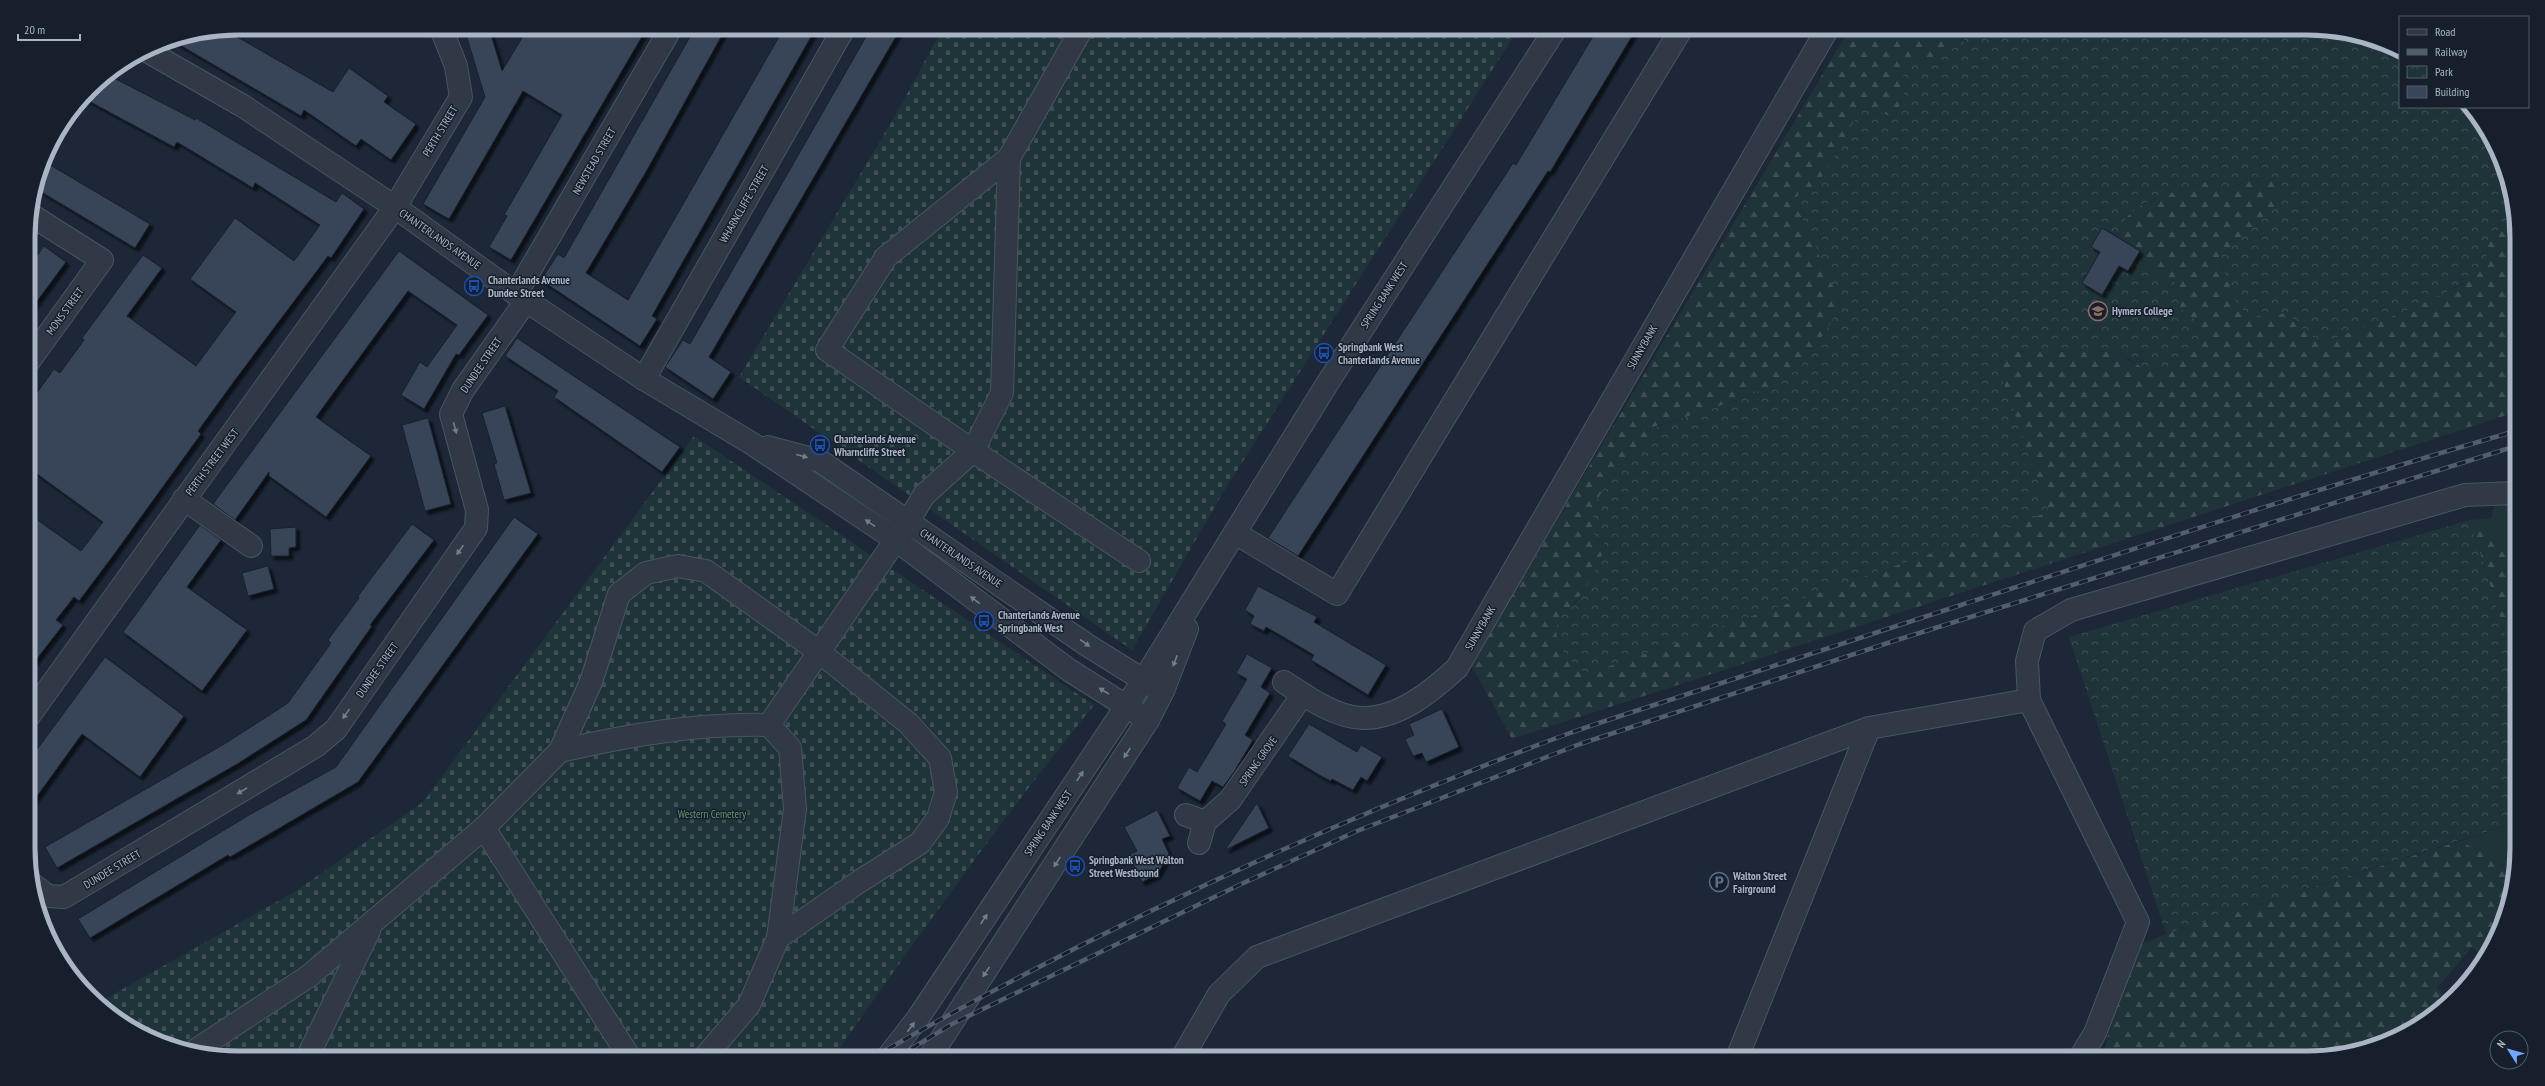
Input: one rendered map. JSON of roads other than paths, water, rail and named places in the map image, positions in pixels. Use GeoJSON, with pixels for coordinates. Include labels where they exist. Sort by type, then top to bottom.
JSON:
{"type":"FeatureCollection","features":[{"type":"Feature","properties":{"kind":"street","name":"PERTH STREET"},"geometry":{"type":"LineString","coordinates":[[394,207],[461,97],[456,66],[444,35]]}},
{"type":"Feature","properties":{"kind":"street","name":"NEWSTEAD STREET"},"geometry":{"type":"LineString","coordinates":[[521,297],[667,35]]}},
{"type":"Feature","properties":{"kind":"street","name":"WHARNCLIFFE STREET"},"geometry":{"type":"LineString","coordinates":[[644,379],[840,35]]}},
{"type":"Feature","properties":{"kind":"street"},"geometry":{"type":"LineString","coordinates":[[1078,35],[1009,158],[886,257],[827,350],[973,451],[1139,560]]}},
{"type":"Feature","properties":{"kind":"street","name":"SPRING BANK WEST"},"geometry":{"type":"LineString","coordinates":[[893,1051],[918,1018],[1143,681],[1327,384],[1551,35]]}},
{"type":"Feature","properties":{"kind":"street"},"geometry":{"type":"LineString","coordinates":[[1235,533],[1337,594],[1678,35]]}},
{"type":"Feature","properties":{"kind":"street","name":"SUNNYBANK"},"geometry":{"type":"LineString","coordinates":[[1303,694],[1337,712],[1364,718],[1400,710],[1434,688],[1457,668],[1824,35]]}},
{"type":"Feature","properties":{"kind":"street","name":"CHANTERLANDS AVENUE"},"geometry":{"type":"LineString","coordinates":[[152,54],[244,106],[394,207],[521,297],[644,379],[751,443],[896,540],[1069,670],[1127,705],[1148,720]]}},
{"type":"Feature","properties":{"kind":"street"},"geometry":{"type":"LineString","coordinates":[[769,725],[818,651],[896,540],[924,495],[973,451],[1002,393],[1009,158]]}},
{"type":"Feature","properties":{"kind":"street","name":"PERTH STREET WEST"},"geometry":{"type":"LineString","coordinates":[[35,709],[394,207]]}},
{"type":"Feature","properties":{"kind":"street","name":"MONS STREET"},"geometry":{"type":"LineString","coordinates":[[35,353],[102,260],[36,218]]}},
{"type":"Feature","properties":{"kind":"street","name":"DUNDEE STREET"},"geometry":{"type":"LineString","coordinates":[[40,890],[48,896],[64,897],[316,746],[336,728],[476,528],[477,510],[451,414],[463,390],[521,297]]}},
{"type":"Feature","properties":{"kind":"street","name":"CHANTERLANDS AVENUE"},"geometry":{"type":"LineString","coordinates":[[751,443],[820,461],[1143,681],[1163,692]]}},
{"type":"Feature","properties":{"kind":"street"},"geometry":{"type":"LineString","coordinates":[[2084,1051],[2095,1033],[2138,922],[2029,700],[2027,661],[2035,632],[2071,610],[2465,495],[2510,493]]}},
{"type":"Feature","properties":{"kind":"street"},"geometry":{"type":"LineString","coordinates":[[184,499],[251,546]]}},
{"type":"Feature","properties":{"kind":"street"},"geometry":{"type":"LineString","coordinates":[[200,1047],[308,976],[373,923],[484,828],[560,751],[591,682],[619,594],[646,573],[678,566],[706,571],[818,651],[908,723],[940,758],[946,792],[938,818],[920,843],[860,881],[778,938]]}},
{"type":"Feature","properties":{"kind":"street","name":"SPRING BANK WEST"},"geometry":{"type":"LineString","coordinates":[[934,1051],[1148,720],[1163,692],[1203,585]]}},
{"type":"Feature","properties":{"kind":"street"},"geometry":{"type":"LineString","coordinates":[[1284,682],[1303,694]]}},
{"type":"Feature","properties":{"kind":"street","name":"SPRING GROVE"},"geometry":{"type":"LineString","coordinates":[[1199,843],[1196,819],[1230,800],[1303,694]]}},
{"type":"Feature","properties":{"kind":"street"},"geometry":{"type":"LineString","coordinates":[[1186,1051],[1219,994],[1257,957],[1870,728],[2029,700]]}},
{"type":"Feature","properties":{"kind":"street"},"geometry":{"type":"LineString","coordinates":[[560,751],[622,737],[685,728],[769,725],[790,748],[795,809],[778,938],[749,1005],[710,1051]]}},
{"type":"Feature","properties":{"kind":"street"},"geometry":{"type":"LineString","coordinates":[[1740,1051],[1870,728]]}},
{"type":"Feature","properties":{"kind":"street"},"geometry":{"type":"LineString","coordinates":[[484,828],[626,1051]]}},
{"type":"Feature","properties":{"kind":"street"},"geometry":{"type":"LineString","coordinates":[[310,1051],[373,923]]}},
{"type":"Feature","properties":{"kind":"railway"},"geometry":{"type":"LineString","coordinates":[[885,1051],[956,1011],[1127,922],[1302,841],[1480,767],[1586,727],[1828,648],[2236,516],[2510,433]]}},
{"type":"Feature","properties":{"kind":"railway"},"geometry":{"type":"LineString","coordinates":[[908,1051],[952,1024],[1237,886],[1357,831],[1580,744],[1897,640],[2510,448]]}},
{"type":"Feature","properties":{"kind":"place","name":"Chanterlands Avenue Dundee Street"},"geometry":{"type":"Point","coordinates":[474,286]}},
{"type":"Feature","properties":{"kind":"place","name":"Hymers College"},"geometry":{"type":"Point","coordinates":[2098,311]}},
{"type":"Feature","properties":{"kind":"place","name":"Springbank West Chanterlands Avenue"},"geometry":{"type":"Point","coordinates":[1324,353]}},
{"type":"Feature","properties":{"kind":"place","name":"Chanterlands Avenue Wharncliffe Street"},"geometry":{"type":"Point","coordinates":[820,445]}},
{"type":"Feature","properties":{"kind":"place","name":"Chanterlands Avenue Springbank West"},"geometry":{"type":"Point","coordinates":[984,621]}},
{"type":"Feature","properties":{"kind":"place","name":"Springbank West Walton Street Westbound"},"geometry":{"type":"Point","coordinates":[1075,866]}},
{"type":"Feature","properties":{"kind":"place","name":"Walton Street Fairground"},"geometry":{"type":"Point","coordinates":[1719,882]}},
{"type":"Feature","properties":{"kind":"park label","name":"Western Cemetery"},"geometry":{"type":"Point","coordinates":[712,814]}}]}
